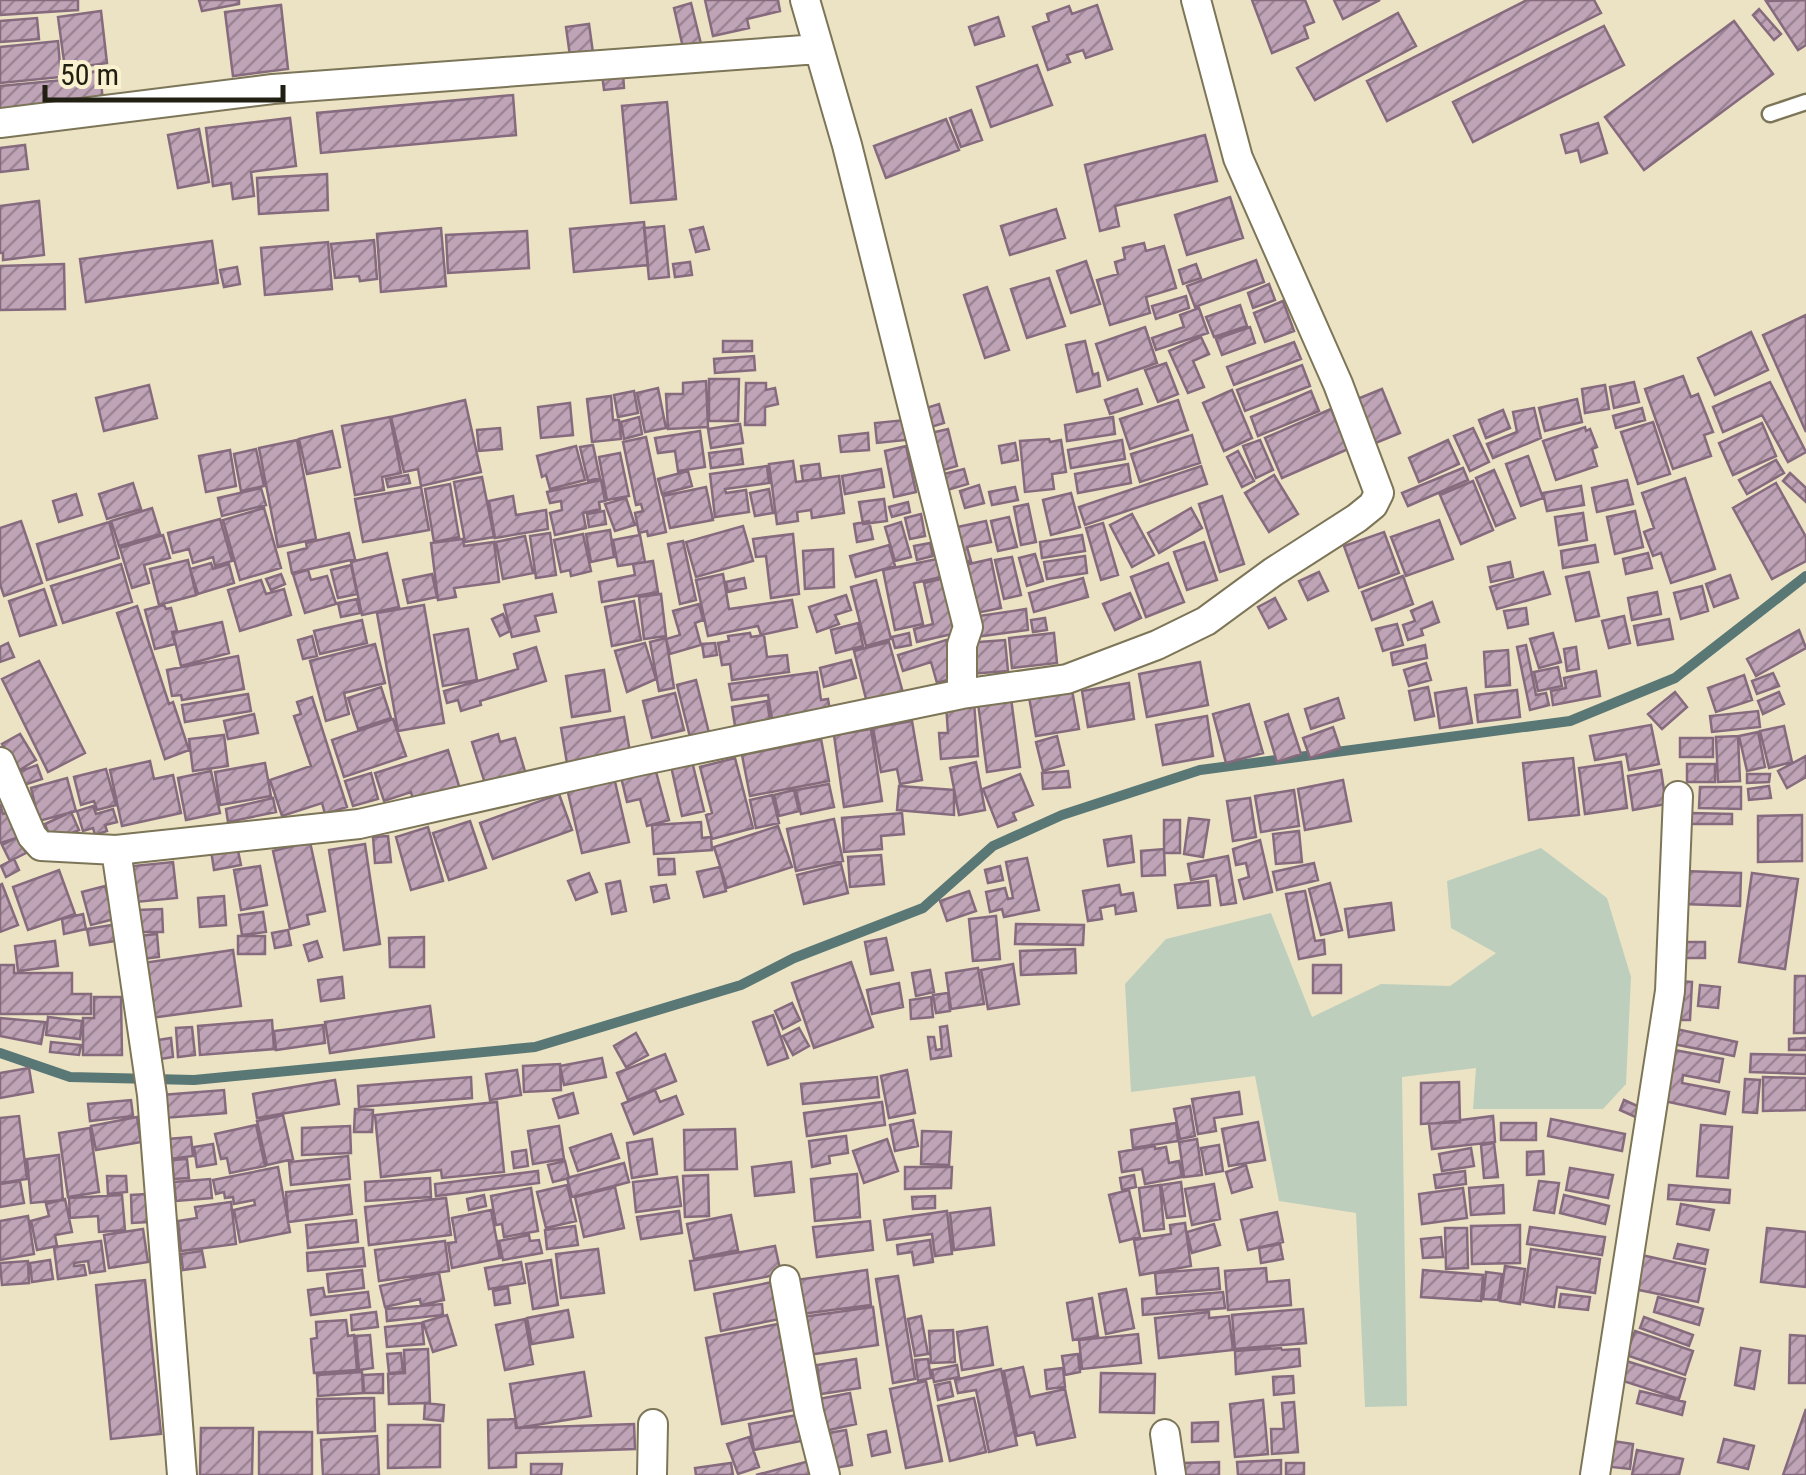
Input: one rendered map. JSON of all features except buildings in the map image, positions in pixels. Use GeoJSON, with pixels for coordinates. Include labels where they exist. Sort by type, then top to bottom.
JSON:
{"type":"FeatureCollection","features":[{"type":"Feature","properties":{"kind":"street"},"geometry":{"type":"LineString","coordinates":[[805,0],[847,145],[968,627],[962,644],[962,694]]}},
{"type":"Feature","properties":{"kind":"street"},"geometry":{"type":"LineString","coordinates":[[0,762],[36,843],[116,850],[359,824],[639,760],[962,694],[1067,679],[1206,622],[1357,518],[1374,505],[1378,493],[1338,384],[1238,158],[1196,0]]}},
{"type":"Feature","properties":{"kind":"street"},"geometry":{"type":"LineString","coordinates":[[0,123],[274,89],[818,49]]}},
{"type":"Feature","properties":{"kind":"street"},"geometry":{"type":"LineString","coordinates":[[1595,1475],[1670,991],[1678,796]]}},
{"type":"Feature","properties":{"kind":"street"},"geometry":{"type":"LineString","coordinates":[[116,850],[152,1095],[182,1475]]}},
{"type":"Feature","properties":{"kind":"street"},"geometry":{"type":"LineString","coordinates":[[785,1280],[826,1475]]}},
{"type":"Feature","properties":{"kind":"street"},"geometry":{"type":"LineString","coordinates":[[652,1475],[653,1424]]}},
{"type":"Feature","properties":{"kind":"street"},"geometry":{"type":"LineString","coordinates":[[1165,1434],[1172,1475]]}},
{"type":"Feature","properties":{"kind":"lane"},"geometry":{"type":"LineString","coordinates":[[1770,114],[1806,102]]}},
{"type":"Feature","properties":{"kind":"green space"},"geometry":{"type":"Polygon","coordinates":[[[1541,848],[1607,898],[1631,977],[1626,1084],[1603,1109],[1473,1109],[1476,1068],[1402,1077],[1407,1406],[1365,1407],[1356,1213],[1279,1201],[1255,1076],[1131,1092],[1125,984],[1166,939],[1271,913],[1312,1017],[1381,984],[1450,986],[1496,953],[1451,928],[1447,881],[1541,848]]]}},
{"type":"Feature","properties":{"kind":"waterway"},"geometry":{"type":"LineString","coordinates":[[0,1053],[70,1077],[194,1080],[535,1047],[741,985],[794,958],[923,908],[993,846],[1062,815],[1200,770],[1570,721],[1675,678],[1806,576]]}}]}
